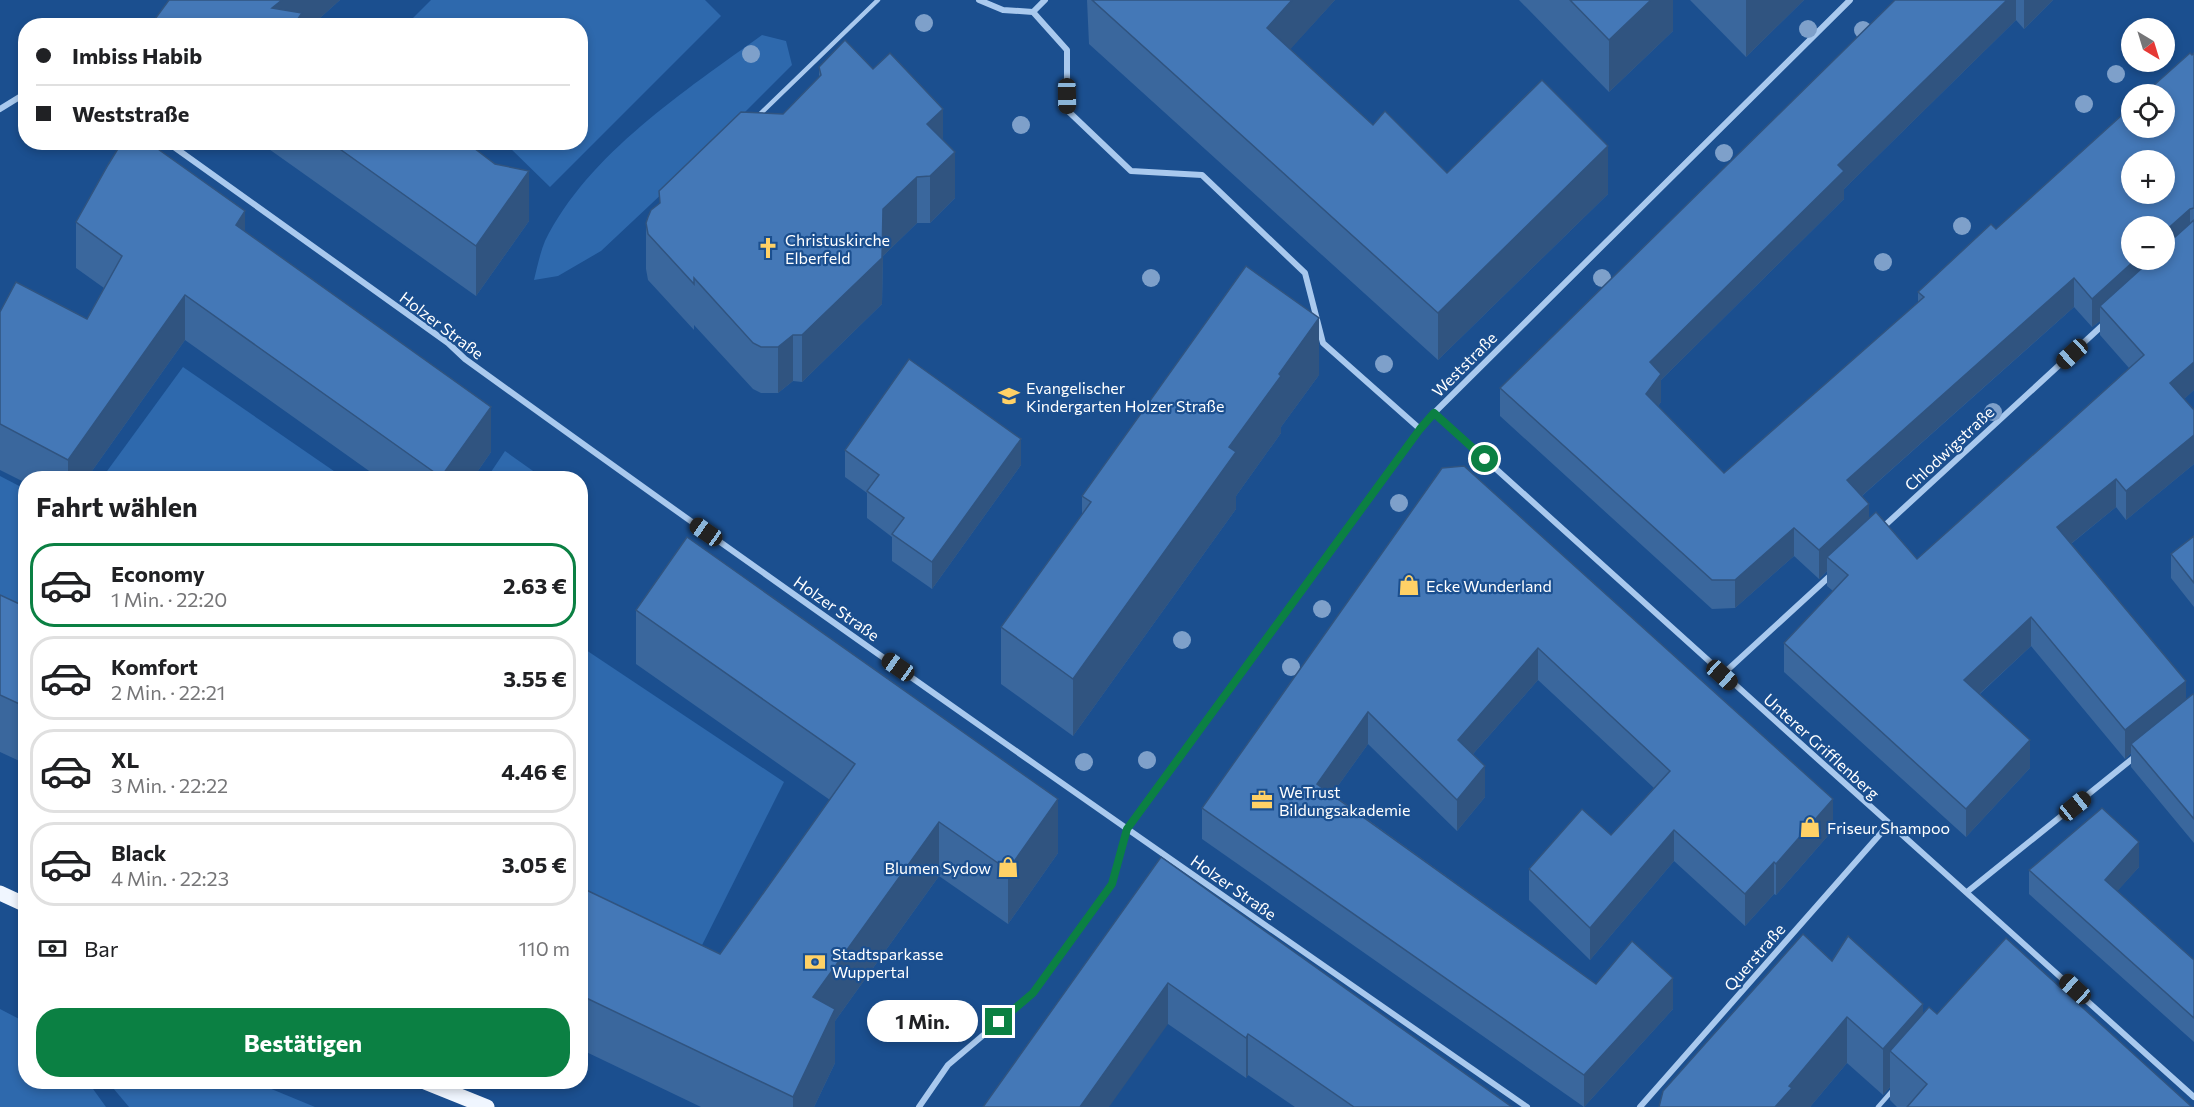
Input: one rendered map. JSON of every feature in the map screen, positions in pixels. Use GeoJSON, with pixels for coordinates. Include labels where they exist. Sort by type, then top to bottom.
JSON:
{"type":"FeatureCollection","features":[{"type":"Feature","properties":{"kind":"main road"},"geometry":{"type":"LineString","coordinates":[[0,893],[18,901]]}},
{"type":"Feature","properties":{"kind":"main road"},"geometry":{"type":"LineString","coordinates":[[442,1089],[487,1107]]}},
{"type":"Feature","properties":{"kind":"street"},"geometry":{"type":"LineString","coordinates":[[979,0],[1003,10],[1033,12],[1067,50],[1067,110],[1131,171],[1202,175],[1305,273],[1323,343],[1420,429]]}},
{"type":"Feature","properties":{"kind":"street"},"geometry":{"type":"LineString","coordinates":[[1033,12],[1046,0]]}},
{"type":"Feature","properties":{"kind":"street","name":"Weststraße"},"geometry":{"type":"LineString","coordinates":[[918,1107],[948,1065],[1033,993],[1112,884],[1127,829],[1420,429],[1850,0]]}},
{"type":"Feature","properties":{"kind":"street"},"geometry":{"type":"LineString","coordinates":[[0,109],[18,98]]}},
{"type":"Feature","properties":{"kind":"street","name":"Holzer Straße"},"geometry":{"type":"LineString","coordinates":[[178,150],[448,343],[465,359],[592,451],[1127,829],[1527,1107]]}},
{"type":"Feature","properties":{"kind":"street","name":"Chlodwigstraße"},"geometry":{"type":"LineString","coordinates":[[1879,530],[2107,322]]}},
{"type":"Feature","properties":{"kind":"street","name":"Unterer Grifflenberg"},"geometry":{"type":"LineString","coordinates":[[1434,413],[1722,675],[2194,1097]]}},
{"type":"Feature","properties":{"kind":"street"},"geometry":{"type":"LineString","coordinates":[[1722,675],[1836,571]]}},
{"type":"Feature","properties":{"kind":"street"},"geometry":{"type":"LineString","coordinates":[[1967,892],[2140,753]]}},
{"type":"Feature","properties":{"kind":"street","name":"Querstraße"},"geometry":{"type":"LineString","coordinates":[[1640,1107],[1889,824]]}},
{"type":"Feature","properties":{"kind":"lane"},"geometry":{"type":"LineString","coordinates":[[752,121],[878,0]]}},
{"type":"Feature","properties":{"kind":"lane"},"geometry":{"type":"LineString","coordinates":[[2016,952],[2024,943]]}},
{"type":"Feature","properties":{"kind":"lane"},"geometry":{"type":"LineString","coordinates":[[1878,1107],[1894,1089]]}},
{"type":"Feature","properties":{"kind":"shaded area"},"geometry":{"type":"Polygon","coordinates":[[[431,0],[705,0],[721,16],[588,149],[588,18],[413,18],[431,0]]]}},
{"type":"Feature","properties":{"kind":"shaded area"},"geometry":{"type":"Polygon","coordinates":[[[762,35],[786,41],[792,65],[683,174],[601,251],[558,276],[534,280],[545,241],[564,209],[586,180],[613,152],[671,101],[762,35]]]}},
{"type":"Feature","properties":{"kind":"shaded area"},"geometry":{"type":"Polygon","coordinates":[[[512,150],[587,150],[550,187],[512,150]]]}},
{"type":"Feature","properties":{"kind":"shaded area"},"geometry":{"type":"Polygon","coordinates":[[[183,367],[334,471],[107,471],[183,367]]]}},
{"type":"Feature","properties":{"kind":"shaded area"},"geometry":{"type":"Polygon","coordinates":[[[505,451],[533,471],[492,471],[505,451]]]}},
{"type":"Feature","properties":{"kind":"shaded area"},"geometry":{"type":"Polygon","coordinates":[[[0,476],[18,485],[18,651],[0,642],[0,476]]]}},
{"type":"Feature","properties":{"kind":"shaded area"},"geometry":{"type":"Polygon","coordinates":[[[588,651],[784,782],[684,981],[588,933],[588,651]]]}},
{"type":"Feature","properties":{"kind":"shaded area"},"geometry":{"type":"Polygon","coordinates":[[[0,1009],[18,1018],[18,1089],[93,1089],[106,1107],[0,1107],[0,1009]]]}},
{"type":"Feature","properties":{"kind":"shaded area"},"geometry":{"type":"Polygon","coordinates":[[[114,1089],[271,1089],[315,1107],[129,1107],[114,1089]]]}},
{"type":"Feature","properties":{"kind":"building"},"geometry":{"type":"Polygon","coordinates":[[[169,0],[282,0],[272,8],[302,13],[299,18],[156,18],[169,0]]]}},
{"type":"Feature","properties":{"kind":"building"},"geometry":{"type":"Polygon","coordinates":[[[1092,0],[1292,0],[1267,28],[1373,125],[1385,111],[1447,173],[1542,80],[1608,146],[1438,313],[1092,0]]]}},
{"type":"Feature","properties":{"kind":"building"},"geometry":{"type":"Polygon","coordinates":[[[1570,0],[1651,0],[1609,40],[1570,0]]]}},
{"type":"Feature","properties":{"kind":"building"},"geometry":{"type":"Polygon","coordinates":[[[1895,0],[2007,0],[1838,165],[1844,171],[1650,362],[1661,374],[1646,394],[1724,473],[1924,297],[1918,292],[1991,224],[1996,229],[2121,116],[2121,138],[2175,138],[2175,84],[2155,84],[2169,72],[2175,72],[2175,66],[2190,53],[2192,55],[2194,53],[2194,208],[2175,222],[2175,216],[2121,216],[2121,270],[2124,270],[2092,299],[2074,278],[1847,480],[1869,504],[1819,550],[1794,528],[1735,580],[1712,580],[1500,388],[1895,0]]]}},
{"type":"Feature","properties":{"kind":"building","name":"Christuskirche Elberfeld"},"geometry":{"type":"Polygon","coordinates":[[[845,40],[873,69],[890,53],[943,109],[927,124],[955,152],[930,176],[917,177],[883,209],[882,258],[802,335],[793,335],[778,347],[761,347],[753,343],[694,278],[694,284],[648,234],[646,223],[651,210],[660,203],[659,191],[741,112],[783,114],[821,75],[819,67],[845,40]]]}},
{"type":"Feature","properties":{"kind":"building"},"geometry":{"type":"Polygon","coordinates":[[[117,150],[159,150],[245,211],[236,225],[491,407],[445,471],[433,471],[185,295],[68,460],[0,424],[0,312],[16,282],[87,319],[122,256],[76,222],[117,150]]]}},
{"type":"Feature","properties":{"kind":"building"},"geometry":{"type":"Polygon","coordinates":[[[341,150],[477,150],[495,164],[529,171],[476,246],[341,150]]]}},
{"type":"Feature","properties":{"kind":"building"},"geometry":{"type":"Polygon","coordinates":[[[2194,220],[2194,362],[2170,383],[2194,410],[2194,435],[2126,491],[2116,479],[2057,527],[2186,681],[2125,730],[2031,617],[1964,680],[2030,740],[1966,809],[1784,643],[1848,575],[1827,557],[1876,512],[1917,559],[2144,355],[2100,306],[2140,270],[2175,270],[2175,237],[2194,220]]]}},
{"type":"Feature","properties":{"kind":"building"},"geometry":{"type":"Polygon","coordinates":[[[1246,266],[1319,318],[1279,374],[1281,376],[1229,447],[1236,452],[1073,679],[1001,627],[1091,502],[1082,496],[1246,266]]]}},
{"type":"Feature","properties":{"kind":"building"},"geometry":{"type":"Polygon","coordinates":[[[909,359],[1021,439],[932,562],[892,534],[904,518],[867,491],[879,475],[845,450],[909,359]]]}},
{"type":"Feature","properties":{"kind":"building"},"geometry":{"type":"Polygon","coordinates":[[[1464,466],[1833,799],[1776,864],[1774,862],[1745,894],[1674,830],[1590,928],[1529,869],[1582,809],[1611,835],[1670,771],[1538,648],[1458,740],[1485,766],[1457,800],[1368,712],[1317,784],[1596,984],[1632,941],[1673,978],[1584,1075],[1202,808],[1442,468],[1464,466]]]}},
{"type":"Feature","properties":{"kind":"building"},"geometry":{"type":"Polygon","coordinates":[[[2194,536],[2194,583],[2171,554],[2194,536]]]}},
{"type":"Feature","properties":{"kind":"building"},"geometry":{"type":"Polygon","coordinates":[[[687,537],[1058,799],[1008,870],[939,822],[813,997],[835,1009],[793,1097],[588,999],[588,891],[720,954],[855,764],[636,610],[687,537]]]}},
{"type":"Feature","properties":{"kind":"building"},"geometry":{"type":"Polygon","coordinates":[[[0,595],[18,603],[18,703],[0,695],[0,595]]]}},
{"type":"Feature","properties":{"kind":"building"},"geometry":{"type":"Polygon","coordinates":[[[2194,695],[2194,819],[2131,744],[2194,695]]]}},
{"type":"Feature","properties":{"kind":"building"},"geometry":{"type":"Polygon","coordinates":[[[2102,808],[2139,842],[2105,880],[2194,960],[2194,1018],[2029,870],[2102,808]]]}},
{"type":"Feature","properties":{"kind":"building"},"geometry":{"type":"Polygon","coordinates":[[[1161,857],[1512,1107],[1354,1107],[1248,1034],[1246,1038],[1168,983],[1080,1107],[983,1107],[1161,857]]]}},
{"type":"Feature","properties":{"kind":"building"},"geometry":{"type":"Polygon","coordinates":[[[1803,934],[1832,961],[1848,936],[1923,1004],[1883,1049],[1847,1017],[1789,1086],[1792,1088],[1775,1107],[1659,1107],[1663,1091],[1803,934]]]}},
{"type":"Feature","properties":{"kind":"building"},"geometry":{"type":"Polygon","coordinates":[[[2006,938],[2192,1107],[1907,1107],[1927,1084],[1890,1051],[1929,1007],[1937,1014],[2006,938]]]}},
{"type":"Feature","properties":{"kind":"place","name":"Christuskirche Elberfeld"},"geometry":{"type":"Point","coordinates":[768,248]}},
{"type":"Feature","properties":{"kind":"place","name":"Evangelischer Kindergarten Holzer Straße"},"geometry":{"type":"Point","coordinates":[1009,396]}},
{"type":"Feature","properties":{"kind":"place","name":"Ecke Wunderland"},"geometry":{"type":"Point","coordinates":[1409,585]}},
{"type":"Feature","properties":{"kind":"place","name":"WeTrust Bildungsakademie"},"geometry":{"type":"Point","coordinates":[1262,800]}},
{"type":"Feature","properties":{"kind":"place","name":"Friseur Shampoo"},"geometry":{"type":"Point","coordinates":[1810,827]}},
{"type":"Feature","properties":{"kind":"place","name":"Blumen Sydow"},"geometry":{"type":"Point","coordinates":[1008,867]}},
{"type":"Feature","properties":{"kind":"place","name":"Stadtsparkasse Wuppertal"},"geometry":{"type":"Point","coordinates":[815,962]}},
{"type":"Feature","properties":{"kind":"route"},"geometry":{"type":"LineString","coordinates":[[999,1022],[1033,993],[1112,884],[1127,829],[1420,429],[1434,413],[1485,459]]}}]}
